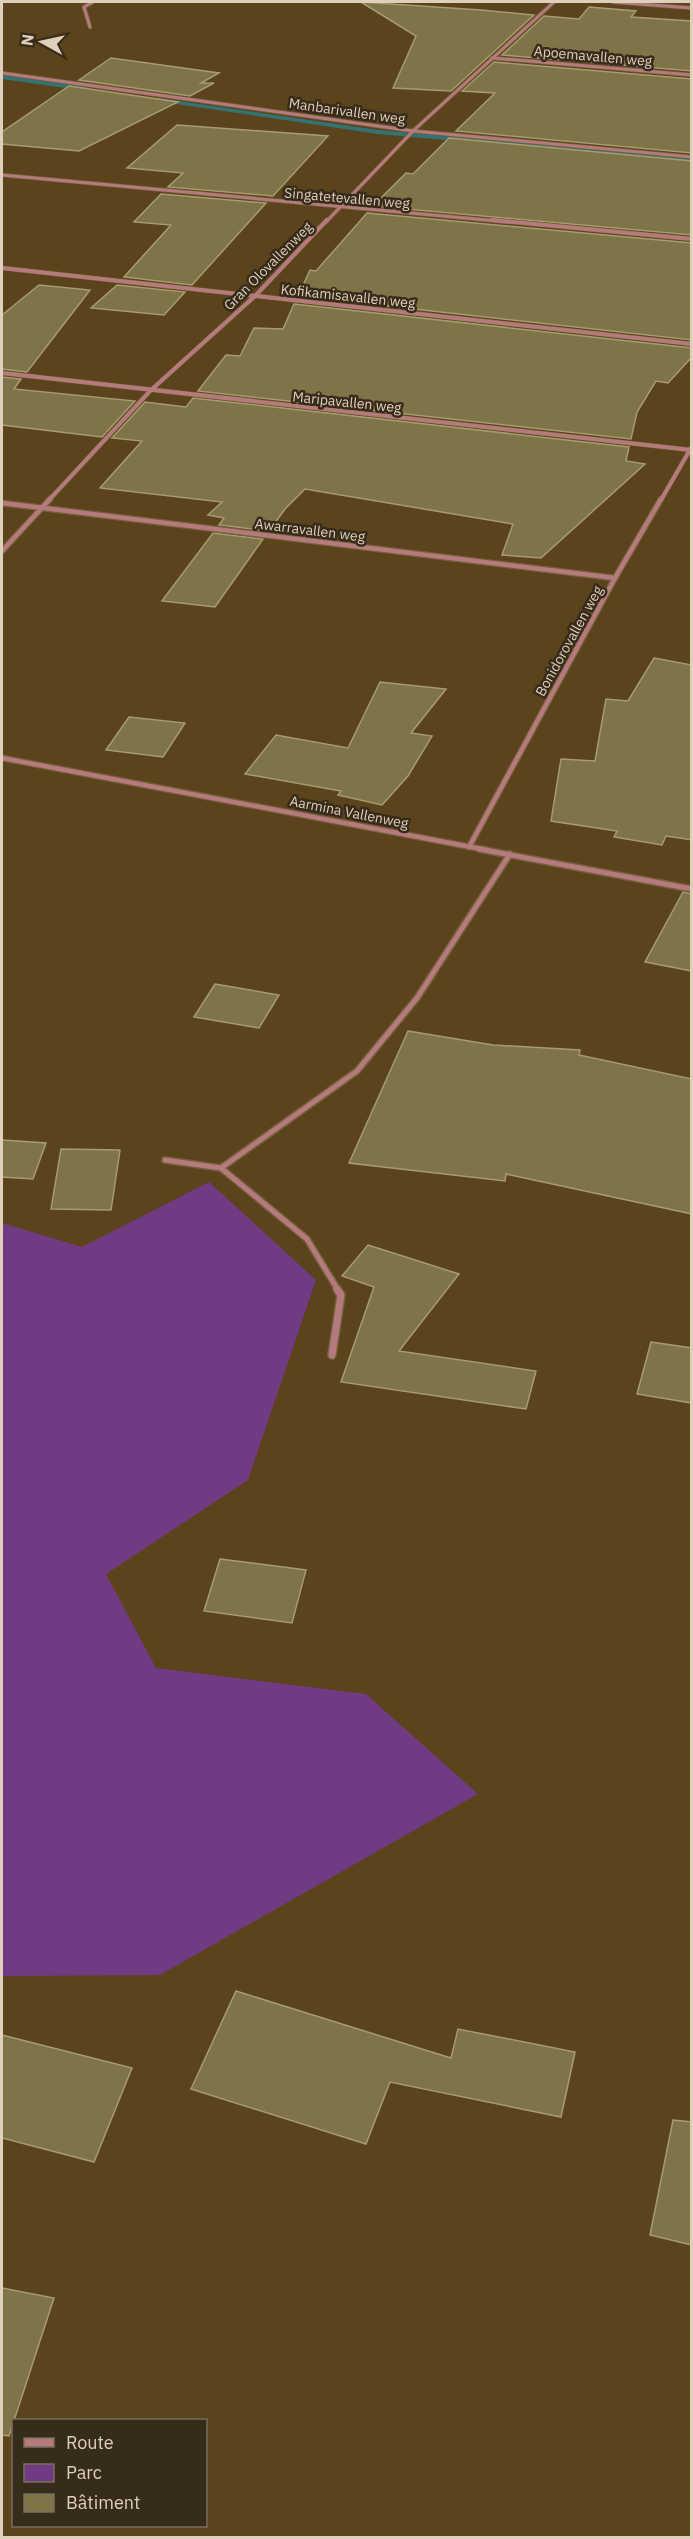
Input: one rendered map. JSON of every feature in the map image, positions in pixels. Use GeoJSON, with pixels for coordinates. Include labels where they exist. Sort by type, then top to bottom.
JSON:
{"type":"FeatureCollection","features":[{"type":"Feature","properties":{"kind":"street"},"geometry":{"type":"LineString","coordinates":[[90,27],[84,7],[93,2]]}},
{"type":"Feature","properties":{"kind":"street","name":"Gran Olovallenweg"},"geometry":{"type":"LineString","coordinates":[[2,551],[150,391],[255,297],[413,131],[554,2]]}},
{"type":"Feature","properties":{"kind":"street"},"geometry":{"type":"LineString","coordinates":[[613,2],[692,8]]}},
{"type":"Feature","properties":{"kind":"street","name":"Apoemavallen weg"},"geometry":{"type":"LineString","coordinates":[[492,58],[692,75]]}},
{"type":"Feature","properties":{"kind":"street","name":"Manbarivallen weg"},"geometry":{"type":"LineString","coordinates":[[2,73],[413,131],[692,157]]}},
{"type":"Feature","properties":{"kind":"street","name":"Singatetevallen weg"},"geometry":{"type":"LineString","coordinates":[[2,175],[692,239]]}},
{"type":"Feature","properties":{"kind":"street","name":"Kofikamisavallen weg"},"geometry":{"type":"LineString","coordinates":[[2,268],[692,344]]}},
{"type":"Feature","properties":{"kind":"street","name":"Maripavallen weg"},"geometry":{"type":"LineString","coordinates":[[2,373],[691,449]]}},
{"type":"Feature","properties":{"kind":"street","name":"Bonidorovallen weg"},"geometry":{"type":"LineString","coordinates":[[469,847],[615,578],[691,449]]}},
{"type":"Feature","properties":{"kind":"street","name":"Awarravallen weg"},"geometry":{"type":"LineString","coordinates":[[2,503],[615,578]]}},
{"type":"Feature","properties":{"kind":"street","name":"Aarmina Vallenweg"},"geometry":{"type":"LineString","coordinates":[[2,758],[692,889]]}},
{"type":"Feature","properties":{"kind":"street"},"geometry":{"type":"LineString","coordinates":[[221,1167],[357,1071],[417,998],[510,854]]}},
{"type":"Feature","properties":{"kind":"street"},"geometry":{"type":"LineString","coordinates":[[165,1160],[221,1167],[307,1239],[341,1295],[332,1355]]}},
{"type":"Feature","properties":{"kind":"green space"},"geometry":{"type":"Polygon","coordinates":[[[209,1182],[316,1280],[248,1480],[106,1574],[156,1668],[366,1694],[478,1794],[160,1975],[2,1976],[2,1223],[82,1247],[209,1182]]]}},
{"type":"Feature","properties":{"kind":"building"},"geometry":{"type":"Polygon","coordinates":[[[361,2],[534,15],[451,91],[393,88],[416,36],[361,2]]]}},
{"type":"Feature","properties":{"kind":"building"},"geometry":{"type":"Polygon","coordinates":[[[589,7],[636,11],[631,17],[692,21],[692,71],[502,55],[544,16],[579,19],[589,7]]]}},
{"type":"Feature","properties":{"kind":"building"},"geometry":{"type":"Polygon","coordinates":[[[111,58],[219,73],[201,83],[214,83],[190,96],[79,80],[111,58]]]}},
{"type":"Feature","properties":{"kind":"building"},"geometry":{"type":"Polygon","coordinates":[[[494,62],[692,79],[692,153],[456,131],[495,93],[462,91],[494,62]]]}},
{"type":"Feature","properties":{"kind":"building"},"geometry":{"type":"Polygon","coordinates":[[[69,86],[178,102],[79,151],[2,144],[2,132],[69,86]]]}},
{"type":"Feature","properties":{"kind":"building"},"geometry":{"type":"Polygon","coordinates":[[[177,125],[328,136],[273,196],[168,187],[183,173],[127,168],[177,125]]]}},
{"type":"Feature","properties":{"kind":"building"},"geometry":{"type":"Polygon","coordinates":[[[449,138],[692,161],[692,235],[373,206],[406,173],[413,174],[449,138]]]}},
{"type":"Feature","properties":{"kind":"building"},"geometry":{"type":"Polygon","coordinates":[[[161,194],[266,203],[192,285],[124,277],[171,225],[134,222],[161,194]]]}},
{"type":"Feature","properties":{"kind":"building"},"geometry":{"type":"Polygon","coordinates":[[[367,213],[692,243],[692,340],[298,296],[310,270],[316,271],[367,213]]]}},
{"type":"Feature","properties":{"kind":"building"},"geometry":{"type":"Polygon","coordinates":[[[39,285],[90,290],[27,372],[2,369],[2,315],[39,285]]]}},
{"type":"Feature","properties":{"kind":"building"},"geometry":{"type":"Polygon","coordinates":[[[117,285],[185,292],[164,315],[91,308],[117,285]]]}},
{"type":"Feature","properties":{"kind":"building"},"geometry":{"type":"Polygon","coordinates":[[[294,304],[692,348],[692,357],[668,383],[656,381],[637,412],[631,439],[198,391],[226,355],[240,356],[254,328],[283,329],[294,304]]]}},
{"type":"Feature","properties":{"kind":"building"},"geometry":{"type":"Polygon","coordinates":[[[2,377],[21,379],[14,389],[135,401],[102,437],[2,425],[2,377]]]}},
{"type":"Feature","properties":{"kind":"building"},"geometry":{"type":"Polygon","coordinates":[[[193,398],[629,447],[626,461],[645,464],[541,558],[502,555],[513,524],[305,489],[285,509],[269,531],[219,525],[224,518],[208,515],[222,502],[100,488],[142,441],[112,438],[145,402],[186,407],[193,398]]]}},
{"type":"Feature","properties":{"kind":"building"},"geometry":{"type":"Polygon","coordinates":[[[213,533],[263,539],[215,607],[162,601],[213,533]]]}},
{"type":"Feature","properties":{"kind":"building"},"geometry":{"type":"Polygon","coordinates":[[[654,658],[692,665],[692,840],[666,836],[662,845],[614,837],[617,831],[551,821],[561,759],[595,761],[606,699],[628,701],[654,658]]]}},
{"type":"Feature","properties":{"kind":"building"},"geometry":{"type":"Polygon","coordinates":[[[380,682],[446,689],[411,733],[432,736],[408,776],[382,805],[338,795],[341,791],[245,774],[276,735],[348,748],[380,682]]]}},
{"type":"Feature","properties":{"kind":"building"},"geometry":{"type":"Polygon","coordinates":[[[129,717],[185,723],[163,757],[106,750],[129,717]]]}},
{"type":"Feature","properties":{"kind":"building"},"geometry":{"type":"Polygon","coordinates":[[[683,892],[692,894],[692,971],[645,962],[683,892]]]}},
{"type":"Feature","properties":{"kind":"building"},"geometry":{"type":"Polygon","coordinates":[[[215,984],[279,995],[259,1028],[194,1017],[215,984]]]}},
{"type":"Feature","properties":{"kind":"building"},"geometry":{"type":"Polygon","coordinates":[[[408,1031],[493,1045],[580,1050],[579,1055],[692,1079],[692,1214],[506,1174],[505,1181],[349,1163],[408,1031]]]}},
{"type":"Feature","properties":{"kind":"building"},"geometry":{"type":"Polygon","coordinates":[[[2,1140],[46,1143],[33,1179],[2,1177],[2,1140]]]}},
{"type":"Feature","properties":{"kind":"building"},"geometry":{"type":"Polygon","coordinates":[[[61,1149],[120,1150],[111,1210],[51,1209],[61,1149]]]}},
{"type":"Feature","properties":{"kind":"building"},"geometry":{"type":"Polygon","coordinates":[[[368,1245],[459,1274],[399,1351],[536,1371],[526,1409],[341,1382],[374,1287],[342,1276],[368,1245]]]}},
{"type":"Feature","properties":{"kind":"building"},"geometry":{"type":"Polygon","coordinates":[[[651,1342],[692,1348],[692,1403],[637,1394],[651,1342]]]}},
{"type":"Feature","properties":{"kind":"building"},"geometry":{"type":"Polygon","coordinates":[[[220,1559],[306,1570],[292,1623],[204,1611],[220,1559]]]}},
{"type":"Feature","properties":{"kind":"building"},"geometry":{"type":"Polygon","coordinates":[[[236,1991],[451,2058],[458,2029],[575,2052],[561,2117],[390,2082],[366,2144],[191,2089],[236,1991]]]}},
{"type":"Feature","properties":{"kind":"building"},"geometry":{"type":"Polygon","coordinates":[[[2,2035],[132,2068],[94,2162],[2,2138],[2,2035]]]}},
{"type":"Feature","properties":{"kind":"building"},"geometry":{"type":"Polygon","coordinates":[[[673,2120],[692,2122],[692,2245],[650,2235],[673,2120]]]}},
{"type":"Feature","properties":{"kind":"building"},"geometry":{"type":"Polygon","coordinates":[[[2,2288],[54,2298],[15,2419],[12,2419],[9,2436],[2,2435],[2,2288]]]}},
{"type":"Feature","properties":{"kind":"waterway"},"geometry":{"type":"LineString","coordinates":[[2,77],[87,89]]}},
{"type":"Feature","properties":{"kind":"waterway"},"geometry":{"type":"LineString","coordinates":[[158,100],[378,132],[692,160]]}}]}
